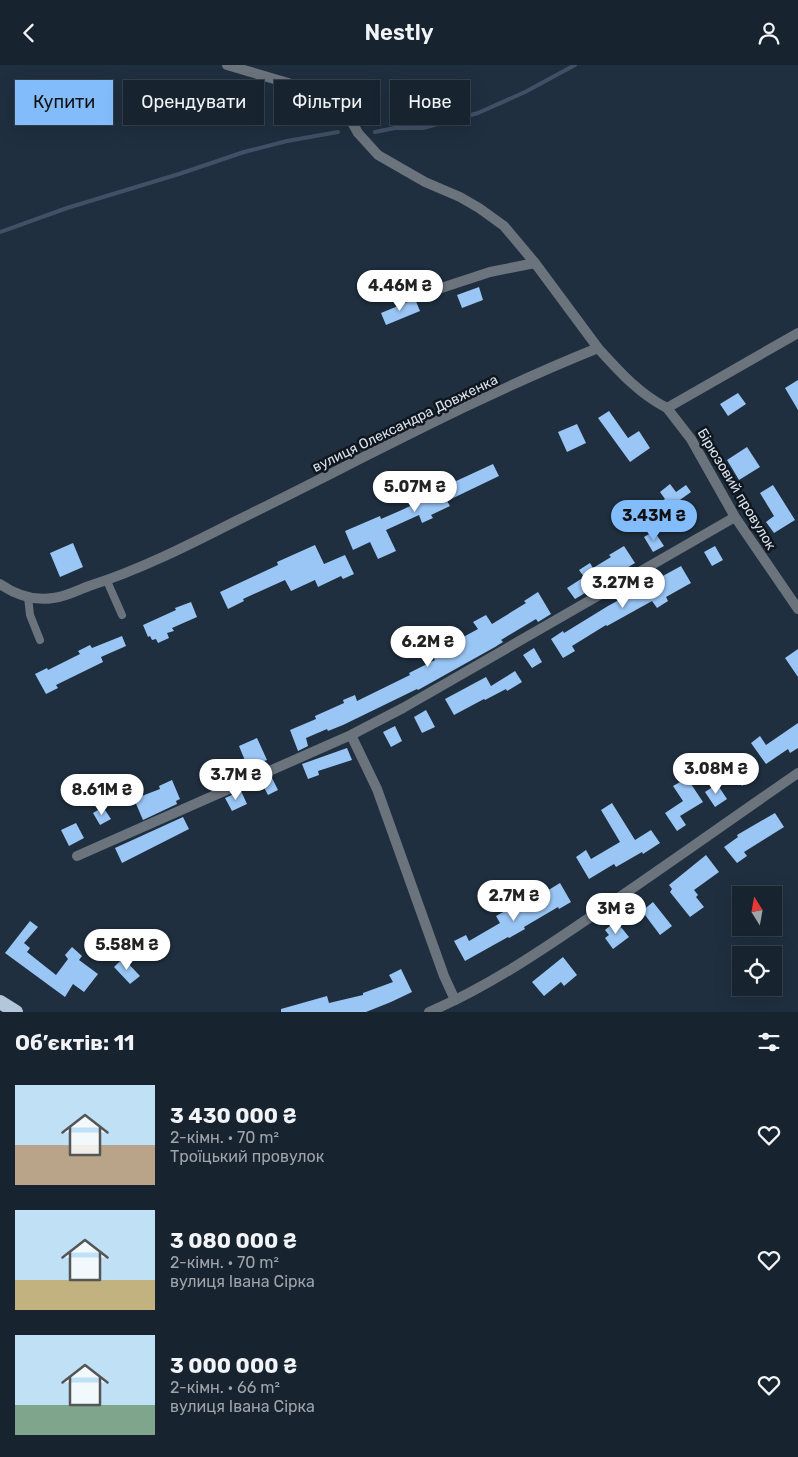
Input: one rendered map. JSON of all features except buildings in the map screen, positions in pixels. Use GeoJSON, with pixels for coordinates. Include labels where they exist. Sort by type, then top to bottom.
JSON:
{"type":"FeatureCollection","features":[{"type":"Feature","properties":{"kind":"highway"},"geometry":{"type":"LineString","coordinates":[[0,1002],[16,1012]]}},
{"type":"Feature","properties":{"kind":"street"},"geometry":{"type":"LineString","coordinates":[[227,65],[315,91],[336,103],[346,113],[358,133],[378,155],[425,182],[460,197],[504,226],[535,263],[598,348],[636,388],[667,409],[798,333]]}},
{"type":"Feature","properties":{"kind":"street"},"geometry":{"type":"LineString","coordinates":[[423,294],[490,272],[535,263]]}},
{"type":"Feature","properties":{"kind":"street","name":"вулиця Олександра Довженка"},"geometry":{"type":"LineString","coordinates":[[0,584],[28,597],[38,599],[56,598],[106,581],[194,542],[484,398],[554,365],[598,348]]}},
{"type":"Feature","properties":{"kind":"street","name":"Бірюзовий провулок"},"geometry":{"type":"LineString","coordinates":[[667,409],[691,439],[735,517],[798,609]]}},
{"type":"Feature","properties":{"kind":"street"},"geometry":{"type":"LineString","coordinates":[[77,856],[351,735],[403,708],[735,517]]}},
{"type":"Feature","properties":{"kind":"street"},"geometry":{"type":"LineString","coordinates":[[351,735],[377,789],[444,975],[455,1000]]}},
{"type":"Feature","properties":{"kind":"street"},"geometry":{"type":"LineString","coordinates":[[429,1012],[455,1000],[566,934],[798,773]]}},
{"type":"Feature","properties":{"kind":"lane"},"geometry":{"type":"LineString","coordinates":[[106,581],[122,615]]}},
{"type":"Feature","properties":{"kind":"lane"},"geometry":{"type":"LineString","coordinates":[[28,597],[30,615],[40,640]]}},
{"type":"Feature","properties":{"kind":"waterway"},"geometry":{"type":"LineString","coordinates":[[375,132],[395,128],[423,128],[478,113],[525,92],[575,65]]}},
{"type":"Feature","properties":{"kind":"waterway"},"geometry":{"type":"LineString","coordinates":[[0,232],[67,208],[244,152],[287,141],[338,132]]}}]}
